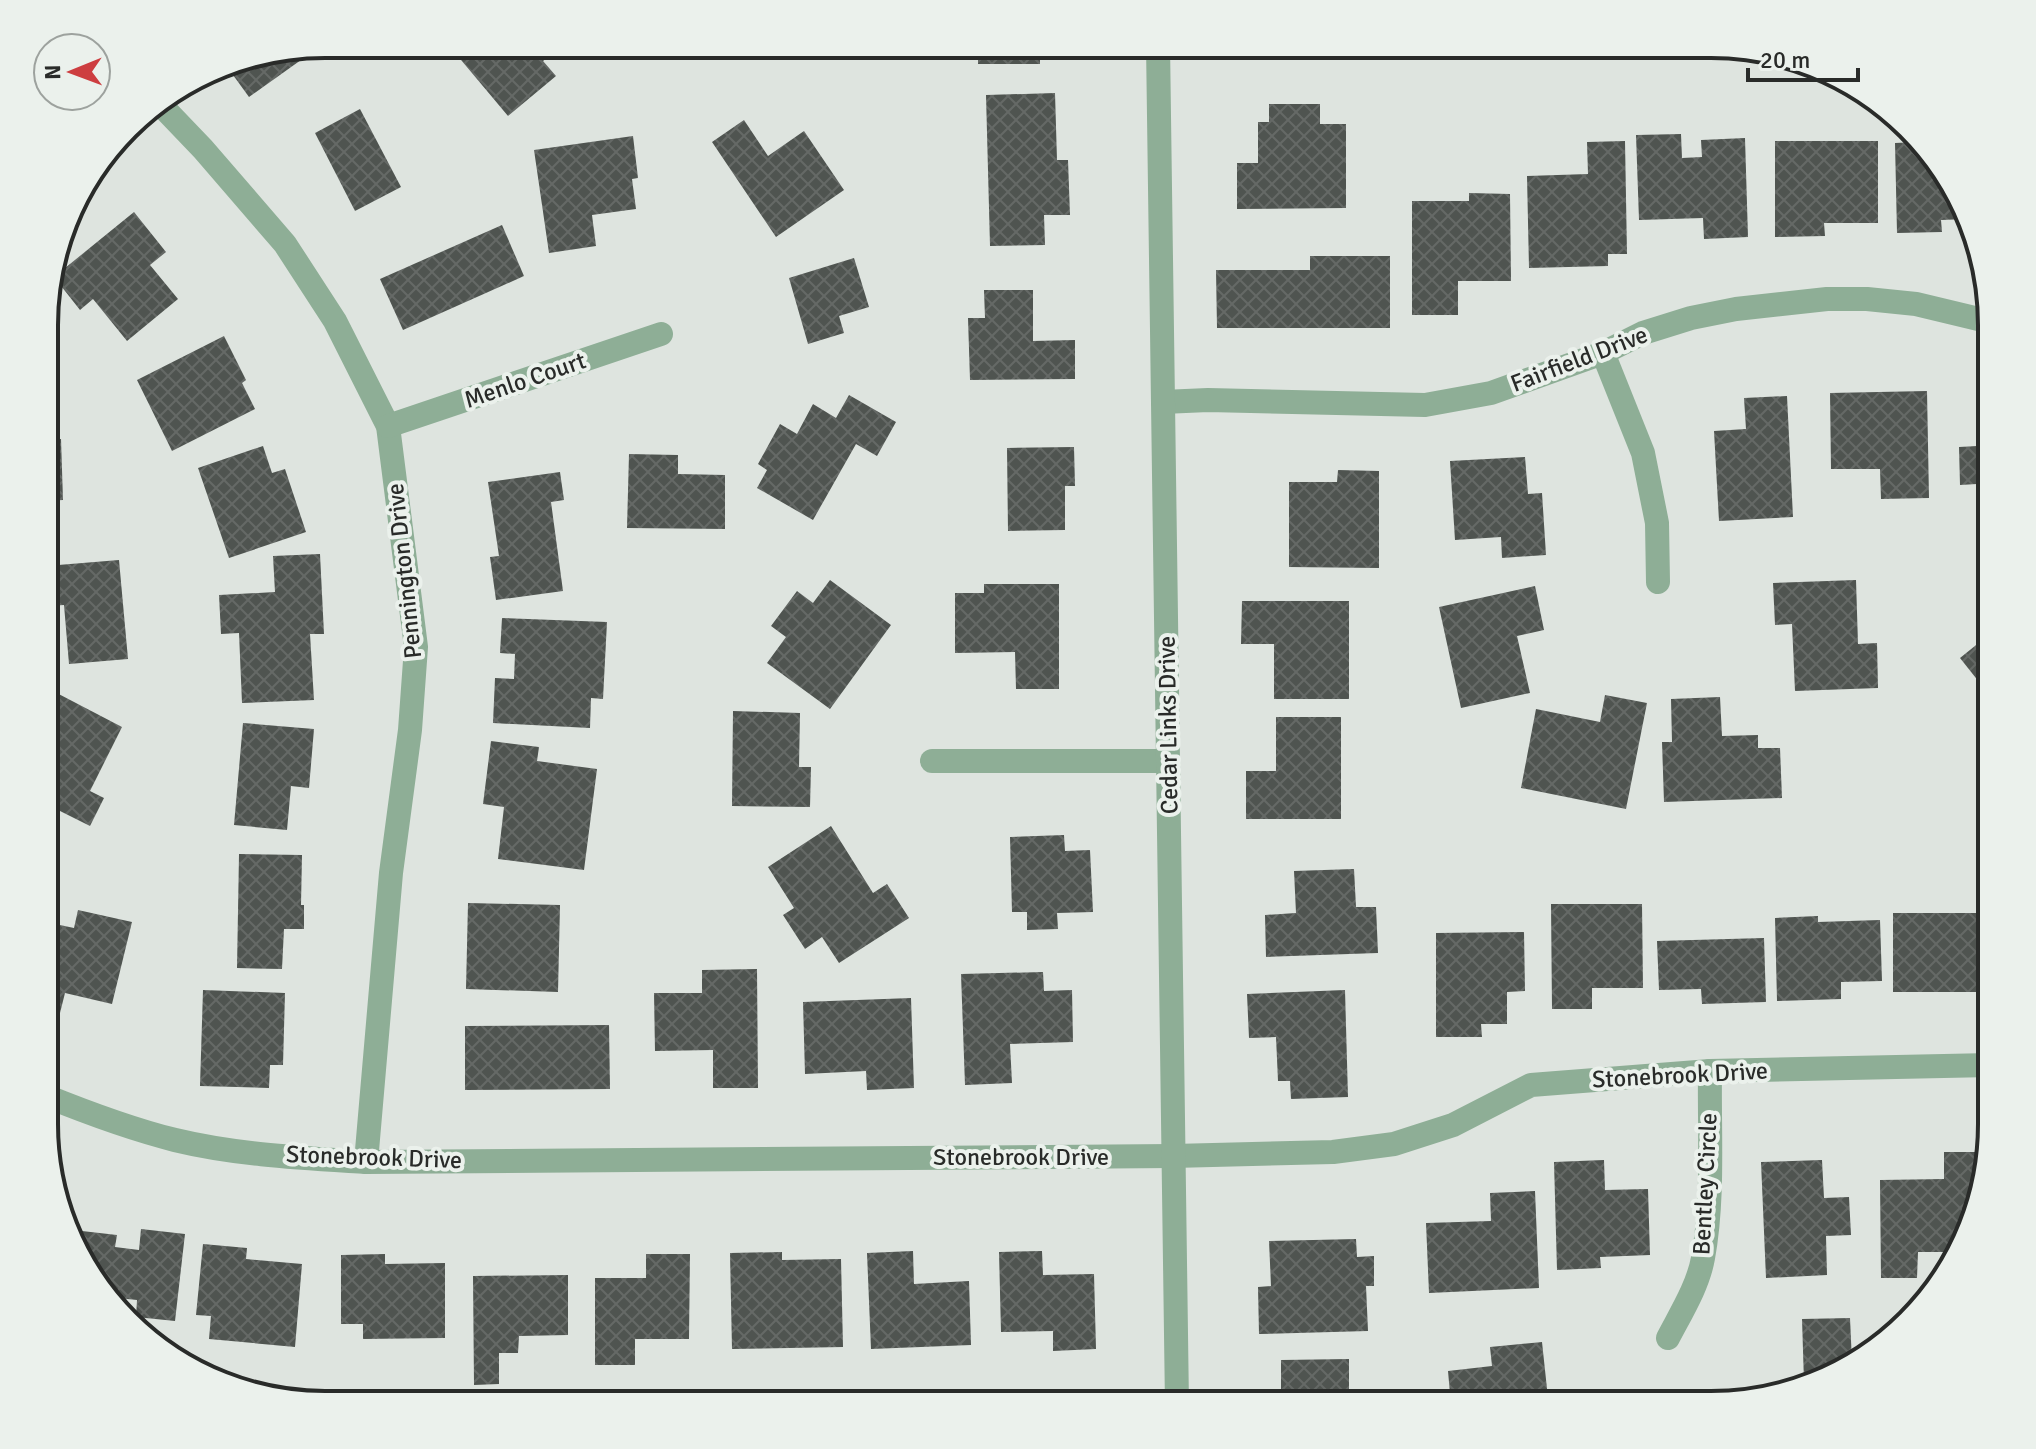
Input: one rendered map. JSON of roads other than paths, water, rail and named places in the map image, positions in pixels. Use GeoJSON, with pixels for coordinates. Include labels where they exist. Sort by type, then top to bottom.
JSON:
{"type":"FeatureCollection","features":[{"type":"Feature","properties":{"kind":"street","name":"Cedar Links Drive"},"geometry":{"type":"LineString","coordinates":[[1158,59],[1177,1391]]}},
{"type":"Feature","properties":{"kind":"street","name":"Pennington Drive"},"geometry":{"type":"LineString","coordinates":[[166,111],[285,244],[335,321],[388,426],[416,647],[410,730],[391,873],[366,1162]]}},
{"type":"Feature","properties":{"kind":"street","name":"Fairfield Drive"},"geometry":{"type":"LineString","coordinates":[[1163,402],[1208,400],[1425,405],[1491,393],[1603,353],[1643,333],[1691,318],[1736,309],[1827,299],[1916,304],[1977,319]]}},
{"type":"Feature","properties":{"kind":"street","name":"Menlo Court"},"geometry":{"type":"LineString","coordinates":[[388,426],[661,334]]}},
{"type":"Feature","properties":{"kind":"street"},"geometry":{"type":"LineString","coordinates":[[1603,353],[1643,453],[1657,523],[1658,582]]}},
{"type":"Feature","properties":{"kind":"street"},"geometry":{"type":"LineString","coordinates":[[932,761],[1168,761]]}},
{"type":"Feature","properties":{"kind":"street","name":"Stonebrook Drive"},"geometry":{"type":"LineString","coordinates":[[59,1101],[177,1140],[306,1158],[366,1162],[1173,1156],[1333,1152],[1394,1144],[1453,1125],[1531,1085],[1710,1071],[1977,1065]]}},
{"type":"Feature","properties":{"kind":"street","name":"Bentley Circle"},"geometry":{"type":"LineString","coordinates":[[1668,1338],[1703,1261],[1708,1208],[1710,1071]]}}]}
